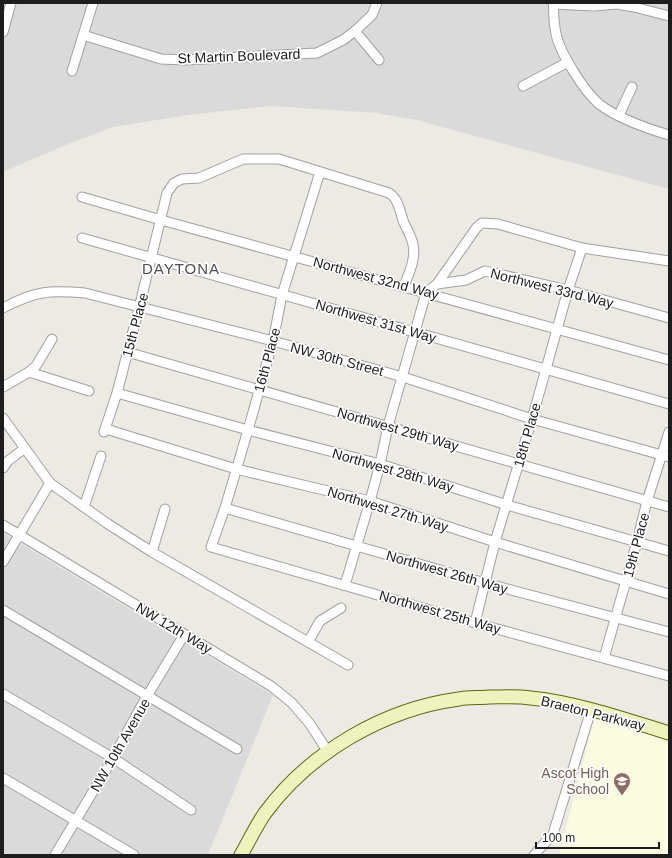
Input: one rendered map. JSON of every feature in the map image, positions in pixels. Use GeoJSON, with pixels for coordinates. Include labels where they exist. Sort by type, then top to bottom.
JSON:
{"type":"FeatureCollection","features":[{"type":"Feature","properties":{"kind":"street"},"geometry":{"type":"LineString","coordinates":[[3,32],[11,3]]}},
{"type":"Feature","properties":{"kind":"street"},"geometry":{"type":"LineString","coordinates":[[72,71],[93,3]]}},
{"type":"Feature","properties":{"kind":"street","name":"St Martin Boulevard"},"geometry":{"type":"LineString","coordinates":[[83,35],[161,58],[185,60],[317,53],[343,40],[355,31],[372,14],[377,3]]}},
{"type":"Feature","properties":{"kind":"street"},"geometry":{"type":"LineString","coordinates":[[669,16],[617,4],[594,6],[553,4],[556,35],[568,62],[581,83],[599,103],[619,116],[639,126],[669,135]]}},
{"type":"Feature","properties":{"kind":"street"},"geometry":{"type":"LineString","coordinates":[[355,31],[379,60]]}},
{"type":"Feature","properties":{"kind":"street"},"geometry":{"type":"LineString","coordinates":[[523,86],[568,62]]}},
{"type":"Feature","properties":{"kind":"street"},"geometry":{"type":"LineString","coordinates":[[619,116],[632,87]]}},
{"type":"Feature","properties":{"kind":"street","name":"15th Place"},"geometry":{"type":"LineString","coordinates":[[105,431],[117,393],[152,258],[167,193],[174,183],[182,179],[199,178],[243,159],[279,159],[320,172]]}},
{"type":"Feature","properties":{"kind":"street"},"geometry":{"type":"LineString","coordinates":[[320,172],[389,193],[395,198],[414,247],[414,260],[404,286]]}},
{"type":"Feature","properties":{"kind":"street","name":"16th Place"},"geometry":{"type":"LineString","coordinates":[[211,547],[225,508],[248,430],[273,341],[282,295],[320,172]]}},
{"type":"Feature","properties":{"kind":"street","name":"Northwest 32nd Way"},"geometry":{"type":"LineString","coordinates":[[82,197],[669,360]]}},
{"type":"Feature","properties":{"kind":"street"},"geometry":{"type":"LineString","coordinates":[[345,585],[370,501],[388,426],[426,292],[437,284],[477,227],[482,223],[498,224],[582,248],[669,261]]}},
{"type":"Feature","properties":{"kind":"street","name":"Northwest 31st Way"},"geometry":{"type":"LineString","coordinates":[[82,238],[669,404]]}},
{"type":"Feature","properties":{"kind":"street","name":"18th Place"},"geometry":{"type":"LineString","coordinates":[[475,623],[495,542],[519,464],[568,290],[582,248]]}},
{"type":"Feature","properties":{"kind":"street","name":"Northwest 33rd Way"},"geometry":{"type":"LineString","coordinates":[[437,284],[466,280],[485,271],[568,290],[669,318]]}},
{"type":"Feature","properties":{"kind":"street","name":"NW 30th Street"},"geometry":{"type":"LineString","coordinates":[[3,308],[31,295],[47,291],[85,293],[273,341],[403,377],[532,419],[666,456]]}},
{"type":"Feature","properties":{"kind":"street"},"geometry":{"type":"LineString","coordinates":[[3,387],[29,372],[36,366],[52,339]]}},
{"type":"Feature","properties":{"kind":"street","name":"Northwest 29th Way"},"geometry":{"type":"LineString","coordinates":[[127,352],[669,507]]}},
{"type":"Feature","properties":{"kind":"street"},"geometry":{"type":"LineString","coordinates":[[29,372],[89,391]]}},
{"type":"Feature","properties":{"kind":"street","name":"Northwest 28th Way"},"geometry":{"type":"LineString","coordinates":[[117,393],[248,430],[380,464],[507,505],[669,551]]}},
{"type":"Feature","properties":{"kind":"street"},"geometry":{"type":"LineString","coordinates":[[3,418],[50,483],[152,552],[348,665]]}},
{"type":"Feature","properties":{"kind":"street","name":"Northwest 27th Way"},"geometry":{"type":"LineString","coordinates":[[105,431],[236,469],[370,501],[495,542],[669,594]]}},
{"type":"Feature","properties":{"kind":"street","name":"19th Place"},"geometry":{"type":"LineString","coordinates":[[604,658],[637,542],[647,500],[666,456],[669,432]]}},
{"type":"Feature","properties":{"kind":"street"},"geometry":{"type":"LineString","coordinates":[[3,468],[8,461],[25,448]]}},
{"type":"Feature","properties":{"kind":"street"},"geometry":{"type":"LineString","coordinates":[[84,507],[101,456]]}},
{"type":"Feature","properties":{"kind":"street"},"geometry":{"type":"LineString","coordinates":[[3,562],[50,483]]}},
{"type":"Feature","properties":{"kind":"street","name":"Northwest 26th Way"},"geometry":{"type":"LineString","coordinates":[[225,508],[485,583],[669,632]]}},
{"type":"Feature","properties":{"kind":"street"},"geometry":{"type":"LineString","coordinates":[[152,552],[165,509]]}},
{"type":"Feature","properties":{"kind":"street","name":"NW 12th Way"},"geometry":{"type":"LineString","coordinates":[[3,525],[271,686],[292,703],[306,718],[328,752]]}},
{"type":"Feature","properties":{"kind":"street","name":"Northwest 25th Way"},"geometry":{"type":"LineString","coordinates":[[211,547],[475,623],[669,676]]}},
{"type":"Feature","properties":{"kind":"street"},"geometry":{"type":"LineString","coordinates":[[308,642],[320,621],[341,608]]}},
{"type":"Feature","properties":{"kind":"street"},"geometry":{"type":"LineString","coordinates":[[3,610],[237,749]]}},
{"type":"Feature","properties":{"kind":"street","name":"NW 10th Avenue"},"geometry":{"type":"LineString","coordinates":[[55,855],[184,635]]}},
{"type":"Feature","properties":{"kind":"street"},"geometry":{"type":"LineString","coordinates":[[3,694],[113,758],[191,810]]}},
{"type":"Feature","properties":{"kind":"street","name":"Braeton Parkway"},"geometry":{"type":"LineString","coordinates":[[241,855],[265,814],[282,792],[302,773],[328,752],[365,729],[419,707],[459,699],[499,697],[530,698],[556,701],[669,733]]}},
{"type":"Feature","properties":{"kind":"street"},"geometry":{"type":"LineString","coordinates":[[534,855],[553,834],[591,710]]}},
{"type":"Feature","properties":{"kind":"street"},"geometry":{"type":"LineString","coordinates":[[3,778],[134,855]]}},
{"type":"Feature","properties":{"kind":"shaded area"},"geometry":{"type":"Polygon","coordinates":[[[3,3],[669,3],[669,189],[417,120],[376,113],[270,106],[188,115],[113,127],[68,144],[3,172],[3,3]]]}},
{"type":"Feature","properties":{"kind":"shaded area"},"geometry":{"type":"Polygon","coordinates":[[[3,533],[273,695],[208,855],[3,855],[3,533]]]}},
{"type":"Feature","properties":{"kind":"shaded area","name":"Ascot High School"},"geometry":{"type":"Polygon","coordinates":[[[595,715],[669,738],[669,855],[559,855],[595,715]]]}},
{"type":"Feature","properties":{"kind":"place","name":"Ascot High School"},"geometry":{"type":"Point","coordinates":[622,796]}},
{"type":"Feature","properties":{"kind":"district","name":"DAYTONA"},"geometry":{"type":"Point","coordinates":[181,269]}}]}
